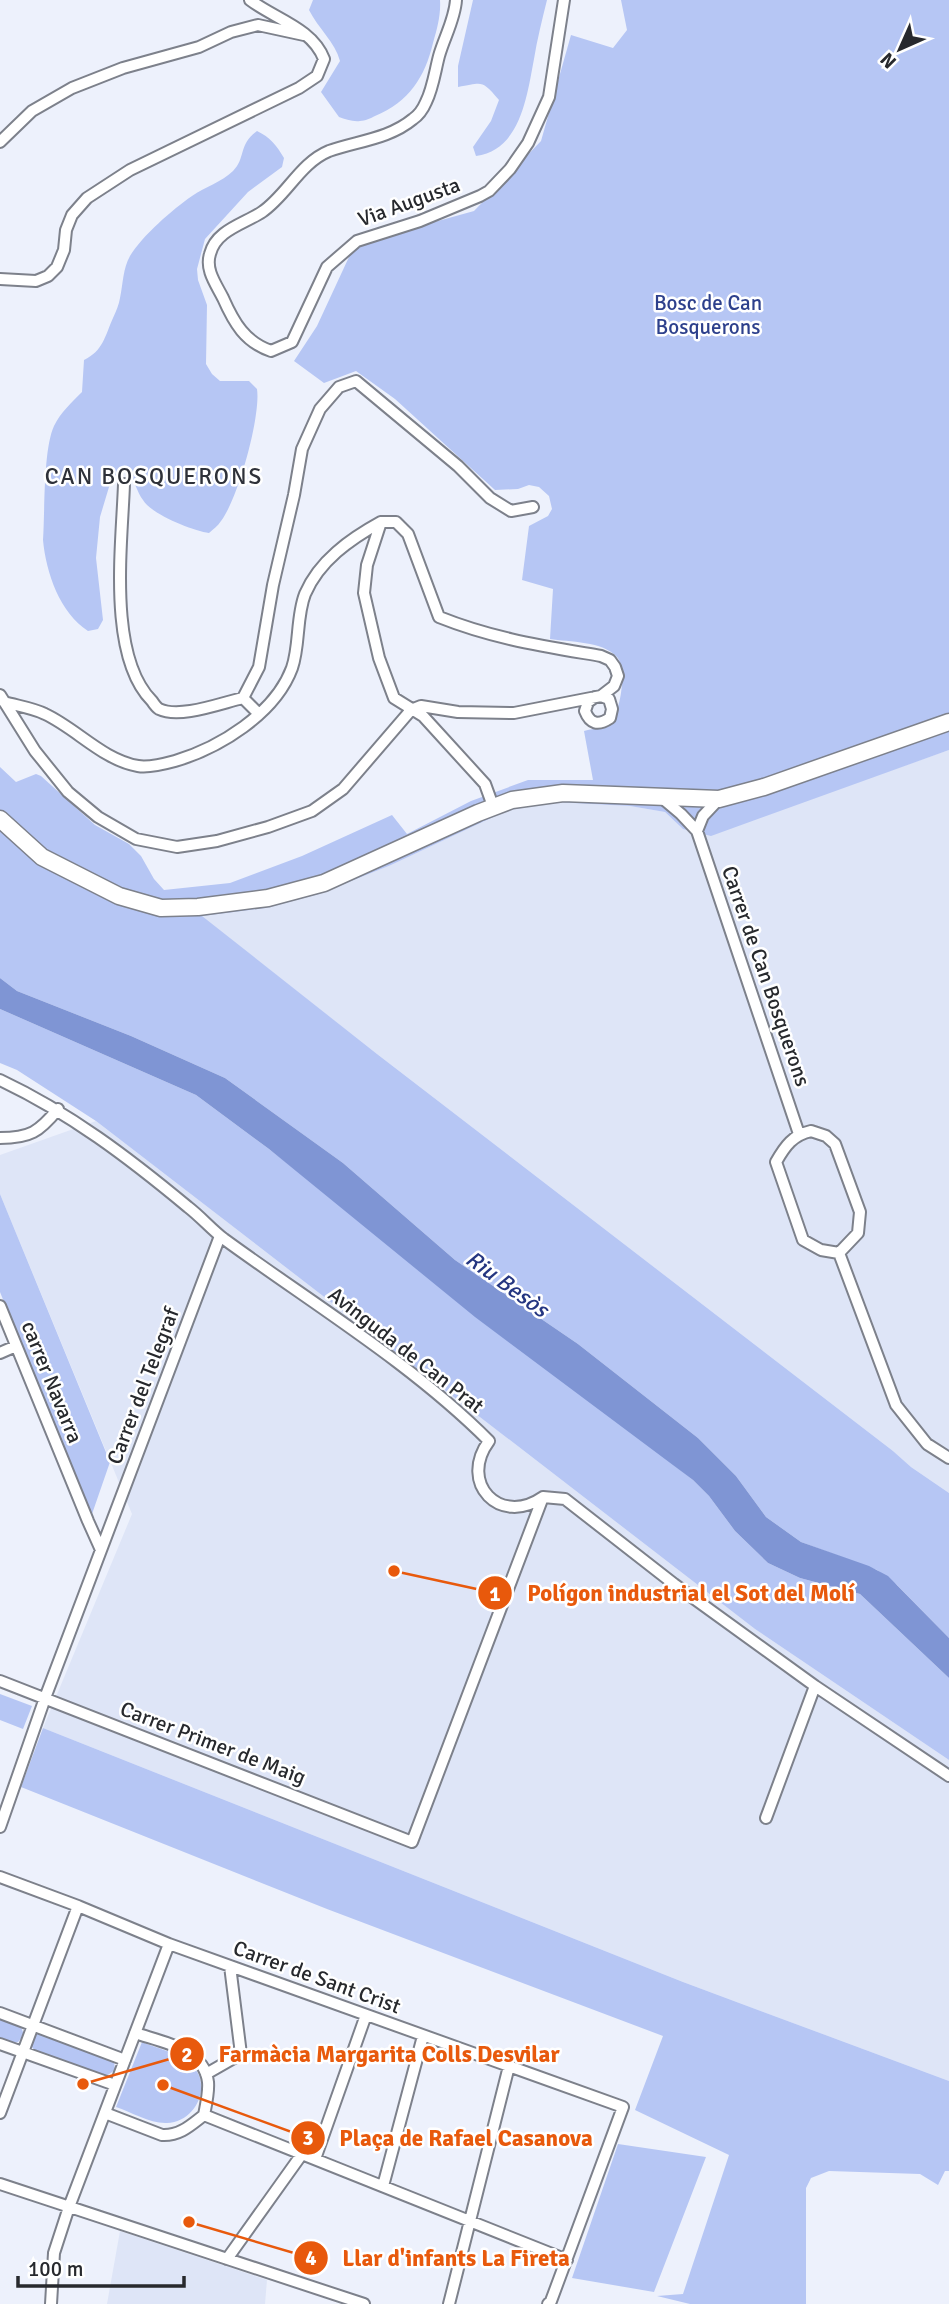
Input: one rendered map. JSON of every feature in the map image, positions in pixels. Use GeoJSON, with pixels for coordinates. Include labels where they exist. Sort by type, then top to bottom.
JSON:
{"type":"FeatureCollection","features":[{"type":"Feature","properties":{"kind":"street"},"geometry":{"type":"LineString","coordinates":[[0,278],[36,281],[48,276],[57,267],[64,250],[66,230],[72,215],[87,198],[131,170],[299,88],[317,76],[324,59],[320,49],[293,24],[272,15],[250,0]]}},
{"type":"Feature","properties":{"kind":"street","name":"Via Augusta"},"geometry":{"type":"LineString","coordinates":[[456,0],[433,83],[420,112],[412,120],[387,134],[328,152],[317,158],[263,211],[231,228],[213,244],[208,269],[232,317],[255,345],[271,351],[292,342],[327,267],[358,241],[468,201],[489,191],[500,181],[528,143],[549,97],[564,0]]}},
{"type":"Feature","properties":{"kind":"street"},"geometry":{"type":"LineString","coordinates":[[0,142],[32,111],[72,88],[123,68],[199,47],[231,32],[258,25],[307,36]]}},
{"type":"Feature","properties":{"kind":"street"},"geometry":{"type":"LineString","coordinates":[[124,484],[121,593],[125,647],[143,692],[159,709],[183,712],[243,698],[259,667],[272,585],[302,449],[320,409],[339,387],[356,381],[458,466],[491,498],[511,511],[533,507]]}},
{"type":"Feature","properties":{"kind":"street"},"geometry":{"type":"LineString","coordinates":[[381,522],[367,565],[364,593],[379,657],[394,698],[423,716],[485,784],[493,806]]}},
{"type":"Feature","properties":{"kind":"street"},"geometry":{"type":"LineString","coordinates":[[381,522],[396,522],[408,534],[439,617],[475,632],[601,656],[610,660],[618,676],[614,686],[598,696],[514,713],[458,712],[421,706],[411,710],[343,789],[312,811],[268,827],[216,841],[177,847],[136,839],[98,817],[68,792],[35,751],[2,699],[45,713],[107,754],[139,766],[164,764],[200,754],[231,736],[283,687],[293,665],[305,595],[321,568],[342,547],[381,522]]}},
{"type":"Feature","properties":{"kind":"street"},"geometry":{"type":"LineString","coordinates":[[243,698],[258,713]]}},
{"type":"Feature","properties":{"kind":"street"},"geometry":{"type":"LineString","coordinates":[[0,820],[29,848],[53,864],[132,901],[176,908],[268,898],[324,883],[493,806],[531,796],[563,793],[719,799],[764,787],[949,722]]}},
{"type":"Feature","properties":{"kind":"street","name":"Carrer de Can Bosquerons"},"geometry":{"type":"LineString","coordinates":[[662,798],[697,831],[799,1134]]}},
{"type":"Feature","properties":{"kind":"street"},"geometry":{"type":"LineString","coordinates":[[697,831],[703,816],[719,799]]}},
{"type":"Feature","properties":{"kind":"street","name":"Avinguda de Can Prat"},"geometry":{"type":"LineString","coordinates":[[0,1080],[58,1109],[118,1152],[220,1236],[412,1374],[477,1429],[489,1441],[481,1452],[478,1463],[478,1475],[488,1495],[508,1507],[519,1508],[532,1505],[543,1497]]}},
{"type":"Feature","properties":{"kind":"street"},"geometry":{"type":"LineString","coordinates":[[0,1138],[30,1135],[44,1126],[58,1109]]}},
{"type":"Feature","properties":{"kind":"street"},"geometry":{"type":"LineString","coordinates":[[811,1131],[826,1136],[835,1144],[860,1212],[858,1233],[839,1253],[821,1250],[803,1240],[776,1162],[786,1145],[799,1134],[811,1131]]}},
{"type":"Feature","properties":{"kind":"street","name":"Carrer del Telegraf"},"geometry":{"type":"LineString","coordinates":[[0,1826],[45,1698],[220,1236]]}},
{"type":"Feature","properties":{"kind":"street"},"geometry":{"type":"LineString","coordinates":[[839,1253],[896,1405],[927,1444],[949,1458]]}},
{"type":"Feature","properties":{"kind":"street","name":"carrer Navarra"},"geometry":{"type":"LineString","coordinates":[[0,1306],[101,1550]]}},
{"type":"Feature","properties":{"kind":"street"},"geometry":{"type":"LineString","coordinates":[[0,1353],[16,1346]]}},
{"type":"Feature","properties":{"kind":"street"},"geometry":{"type":"LineString","coordinates":[[543,1497],[565,1499],[674,1584],[815,1686],[949,1776]]}},
{"type":"Feature","properties":{"kind":"street","name":"Carrer Primer de Maig"},"geometry":{"type":"LineString","coordinates":[[0,1681],[412,1842],[543,1497]]}},
{"type":"Feature","properties":{"kind":"street"},"geometry":{"type":"LineString","coordinates":[[766,1818],[815,1686]]}},
{"type":"Feature","properties":{"kind":"street","name":"Carrer de Sant Crist"},"geometry":{"type":"LineString","coordinates":[[0,1877],[169,1944],[623,2108],[567,2260]]}},
{"type":"Feature","properties":{"kind":"street"},"geometry":{"type":"LineString","coordinates":[[0,2113],[78,1906]]}},
{"type":"Feature","properties":{"kind":"street"},"geometry":{"type":"LineString","coordinates":[[51,2304],[54,2253],[69,2207],[169,1944]]}},
{"type":"Feature","properties":{"kind":"street"},"geometry":{"type":"LineString","coordinates":[[206,2074],[241,2054],[230,1966]]}},
{"type":"Feature","properties":{"kind":"street"},"geometry":{"type":"LineString","coordinates":[[0,2012],[125,2060]]}},
{"type":"Feature","properties":{"kind":"street"},"geometry":{"type":"LineString","coordinates":[[315,2159],[366,2015]]}},
{"type":"Feature","properties":{"kind":"street"},"geometry":{"type":"LineString","coordinates":[[105,2113],[162,2135],[182,2132],[204,2115],[208,2084],[204,2067],[188,2051],[135,2033]]}},
{"type":"Feature","properties":{"kind":"street"},"geometry":{"type":"LineString","coordinates":[[383,2186],[423,2036]]}},
{"type":"Feature","properties":{"kind":"street"},"geometry":{"type":"LineString","coordinates":[[0,2044],[115,2085]]}},
{"type":"Feature","properties":{"kind":"street"},"geometry":{"type":"LineString","coordinates":[[449,2304],[509,2066]]}},
{"type":"Feature","properties":{"kind":"street"},"geometry":{"type":"LineString","coordinates":[[204,2115],[567,2260],[548,2304]]}},
{"type":"Feature","properties":{"kind":"street"},"geometry":{"type":"LineString","coordinates":[[227,2259],[302,2154]]}},
{"type":"Feature","properties":{"kind":"street"},"geometry":{"type":"LineString","coordinates":[[0,2184],[364,2304]]}},
{"type":"Feature","properties":{"kind":"shaded area"},"geometry":{"type":"Polygon","coordinates":[[[949,750],[949,1493],[911,1467],[201,916],[266,908],[319,894],[391,865],[506,811],[553,802],[630,806],[665,812],[683,829],[858,782],[949,750]]]}},
{"type":"Feature","properties":{"kind":"shaded area"},"geometry":{"type":"Polygon","coordinates":[[[0,978],[17,991],[131,1036],[225,1078],[343,1163],[455,1260],[578,1344],[698,1438],[736,1476],[766,1517],[801,1542],[869,1566],[888,1576],[949,1638],[949,1678],[860,1594],[800,1578],[768,1563],[735,1531],[709,1496],[693,1480],[475,1317],[269,1149],[196,1095],[0,1009],[0,978]]]}},
{"type":"Feature","properties":{"kind":"shaded area"},"geometry":{"type":"Polygon","coordinates":[[[96,1121],[755,1629],[949,1760],[949,2081],[683,1982],[43,1728],[132,1514],[0,1194],[0,1155],[96,1121]]]}},
{"type":"Feature","properties":{"kind":"shaded area"},"geometry":{"type":"Polygon","coordinates":[[[120,2231],[267,2280],[265,2304],[107,2304],[120,2231]]]}},
{"type":"Feature","properties":{"kind":"green space"},"geometry":{"type":"Polygon","coordinates":[[[313,0],[440,0],[430,55],[420,77],[406,96],[387,110],[366,120],[355,121],[339,117],[321,92],[340,61],[309,10],[313,0]]]}},
{"type":"Feature","properties":{"kind":"green space"},"geometry":{"type":"Polygon","coordinates":[[[473,0],[547,0],[519,119],[503,143],[491,152],[476,156],[473,147],[491,121],[499,100],[481,84],[458,87],[458,66],[473,0]]]}},
{"type":"Feature","properties":{"kind":"green space","name":"Bosc de Can Bosquerons"},"geometry":{"type":"Polygon","coordinates":[[[621,0],[949,0],[949,750],[711,836],[683,829],[665,812],[630,806],[553,802],[506,811],[391,865],[319,894],[266,908],[202,916],[911,1467],[949,1493],[949,1638],[897,1585],[877,1570],[801,1542],[766,1517],[736,1476],[698,1438],[578,1344],[455,1260],[343,1163],[225,1078],[131,1036],[17,991],[0,978],[0,767],[16,782],[36,774],[41,776],[95,825],[129,844],[141,856],[154,879],[164,890],[230,883],[302,856],[392,815],[407,834],[471,801],[528,780],[593,780],[584,731],[604,726],[613,718],[619,701],[622,671],[617,657],[603,648],[550,639],[553,589],[522,580],[529,526],[548,516],[552,509],[549,496],[539,487],[529,485],[518,489],[495,490],[395,399],[356,371],[324,383],[294,361],[317,326],[355,244],[474,211],[541,141],[571,35],[613,48],[627,30],[621,0]]]}},
{"type":"Feature","properties":{"kind":"green space"},"geometry":{"type":"Polygon","coordinates":[[[257,131],[279,150],[284,158],[282,167],[248,192],[205,239],[197,269],[207,305],[206,364],[220,381],[249,381],[257,389],[252,437],[241,477],[228,510],[220,523],[209,533],[183,525],[154,511],[141,497],[130,474],[121,470],[109,487],[100,517],[96,558],[103,620],[98,629],[88,631],[62,603],[47,566],[43,540],[50,437],[63,412],[82,392],[84,360],[99,348],[105,337],[119,303],[126,266],[135,248],[176,208],[233,171],[240,161],[247,141],[257,131]]]}},
{"type":"Feature","properties":{"kind":"green space"},"geometry":{"type":"Polygon","coordinates":[[[0,1009],[196,1095],[693,1480],[709,1496],[735,1531],[768,1563],[800,1578],[860,1594],[949,1678],[949,1760],[755,1629],[96,1121],[17,1070],[0,1063],[0,1009]]]}},
{"type":"Feature","properties":{"kind":"green space"},"geometry":{"type":"Polygon","coordinates":[[[0,1194],[110,1462],[92,1514],[88,1511],[0,1292],[0,1194]]]}},
{"type":"Feature","properties":{"kind":"green space"},"geometry":{"type":"Polygon","coordinates":[[[0,1694],[32,1706],[23,1729],[0,1720],[0,1694]]]}},
{"type":"Feature","properties":{"kind":"green space"},"geometry":{"type":"Polygon","coordinates":[[[43,1728],[683,1982],[949,2081],[949,2171],[945,2171],[938,2185],[920,2174],[829,2171],[811,2178],[806,2188],[806,2304],[690,2304],[657,2296],[683,2294],[729,2155],[635,2110],[663,2036],[327,1909],[21,1787],[43,1728]]]}},
{"type":"Feature","properties":{"kind":"green space"},"geometry":{"type":"Polygon","coordinates":[[[0,2017],[20,2024],[24,2035],[18,2042],[0,2038],[0,2017]]]}},
{"type":"Feature","properties":{"kind":"green space"},"geometry":{"type":"Polygon","coordinates":[[[44,2033],[114,2061],[115,2070],[105,2077],[35,2051],[32,2039],[37,2034],[44,2033]]]}},
{"type":"Feature","properties":{"kind":"green space"},"geometry":{"type":"Polygon","coordinates":[[[142,2042],[187,2061],[200,2079],[199,2099],[187,2116],[178,2121],[154,2122],[116,2107],[142,2042]]]}},
{"type":"Feature","properties":{"kind":"green space"},"geometry":{"type":"Polygon","coordinates":[[[618,2144],[706,2157],[654,2292],[572,2278],[618,2144]]]}},
{"type":"Feature","properties":{"kind":"place","name":"Polígon industrial el Sot del Molí"},"geometry":{"type":"Point","coordinates":[394,1571]}},
{"type":"Feature","properties":{"kind":"place","name":"Farmàcia Margarita Colls Desvilar"},"geometry":{"type":"Point","coordinates":[83,2084]}},
{"type":"Feature","properties":{"kind":"place","name":"Plaça de Rafael Casanova"},"geometry":{"type":"Point","coordinates":[163,2085]}},
{"type":"Feature","properties":{"kind":"place","name":"Llar d'infants La Fireta"},"geometry":{"type":"Point","coordinates":[189,2222]}},
{"type":"Feature","properties":{"kind":"district","name":"CAN BOSQUERONS"},"geometry":{"type":"Point","coordinates":[154,476]}},
{"type":"Feature","properties":{"kind":"water label","name":"Riu Besòs"},"geometry":{"type":"Point","coordinates":[507,1284]}}]}
